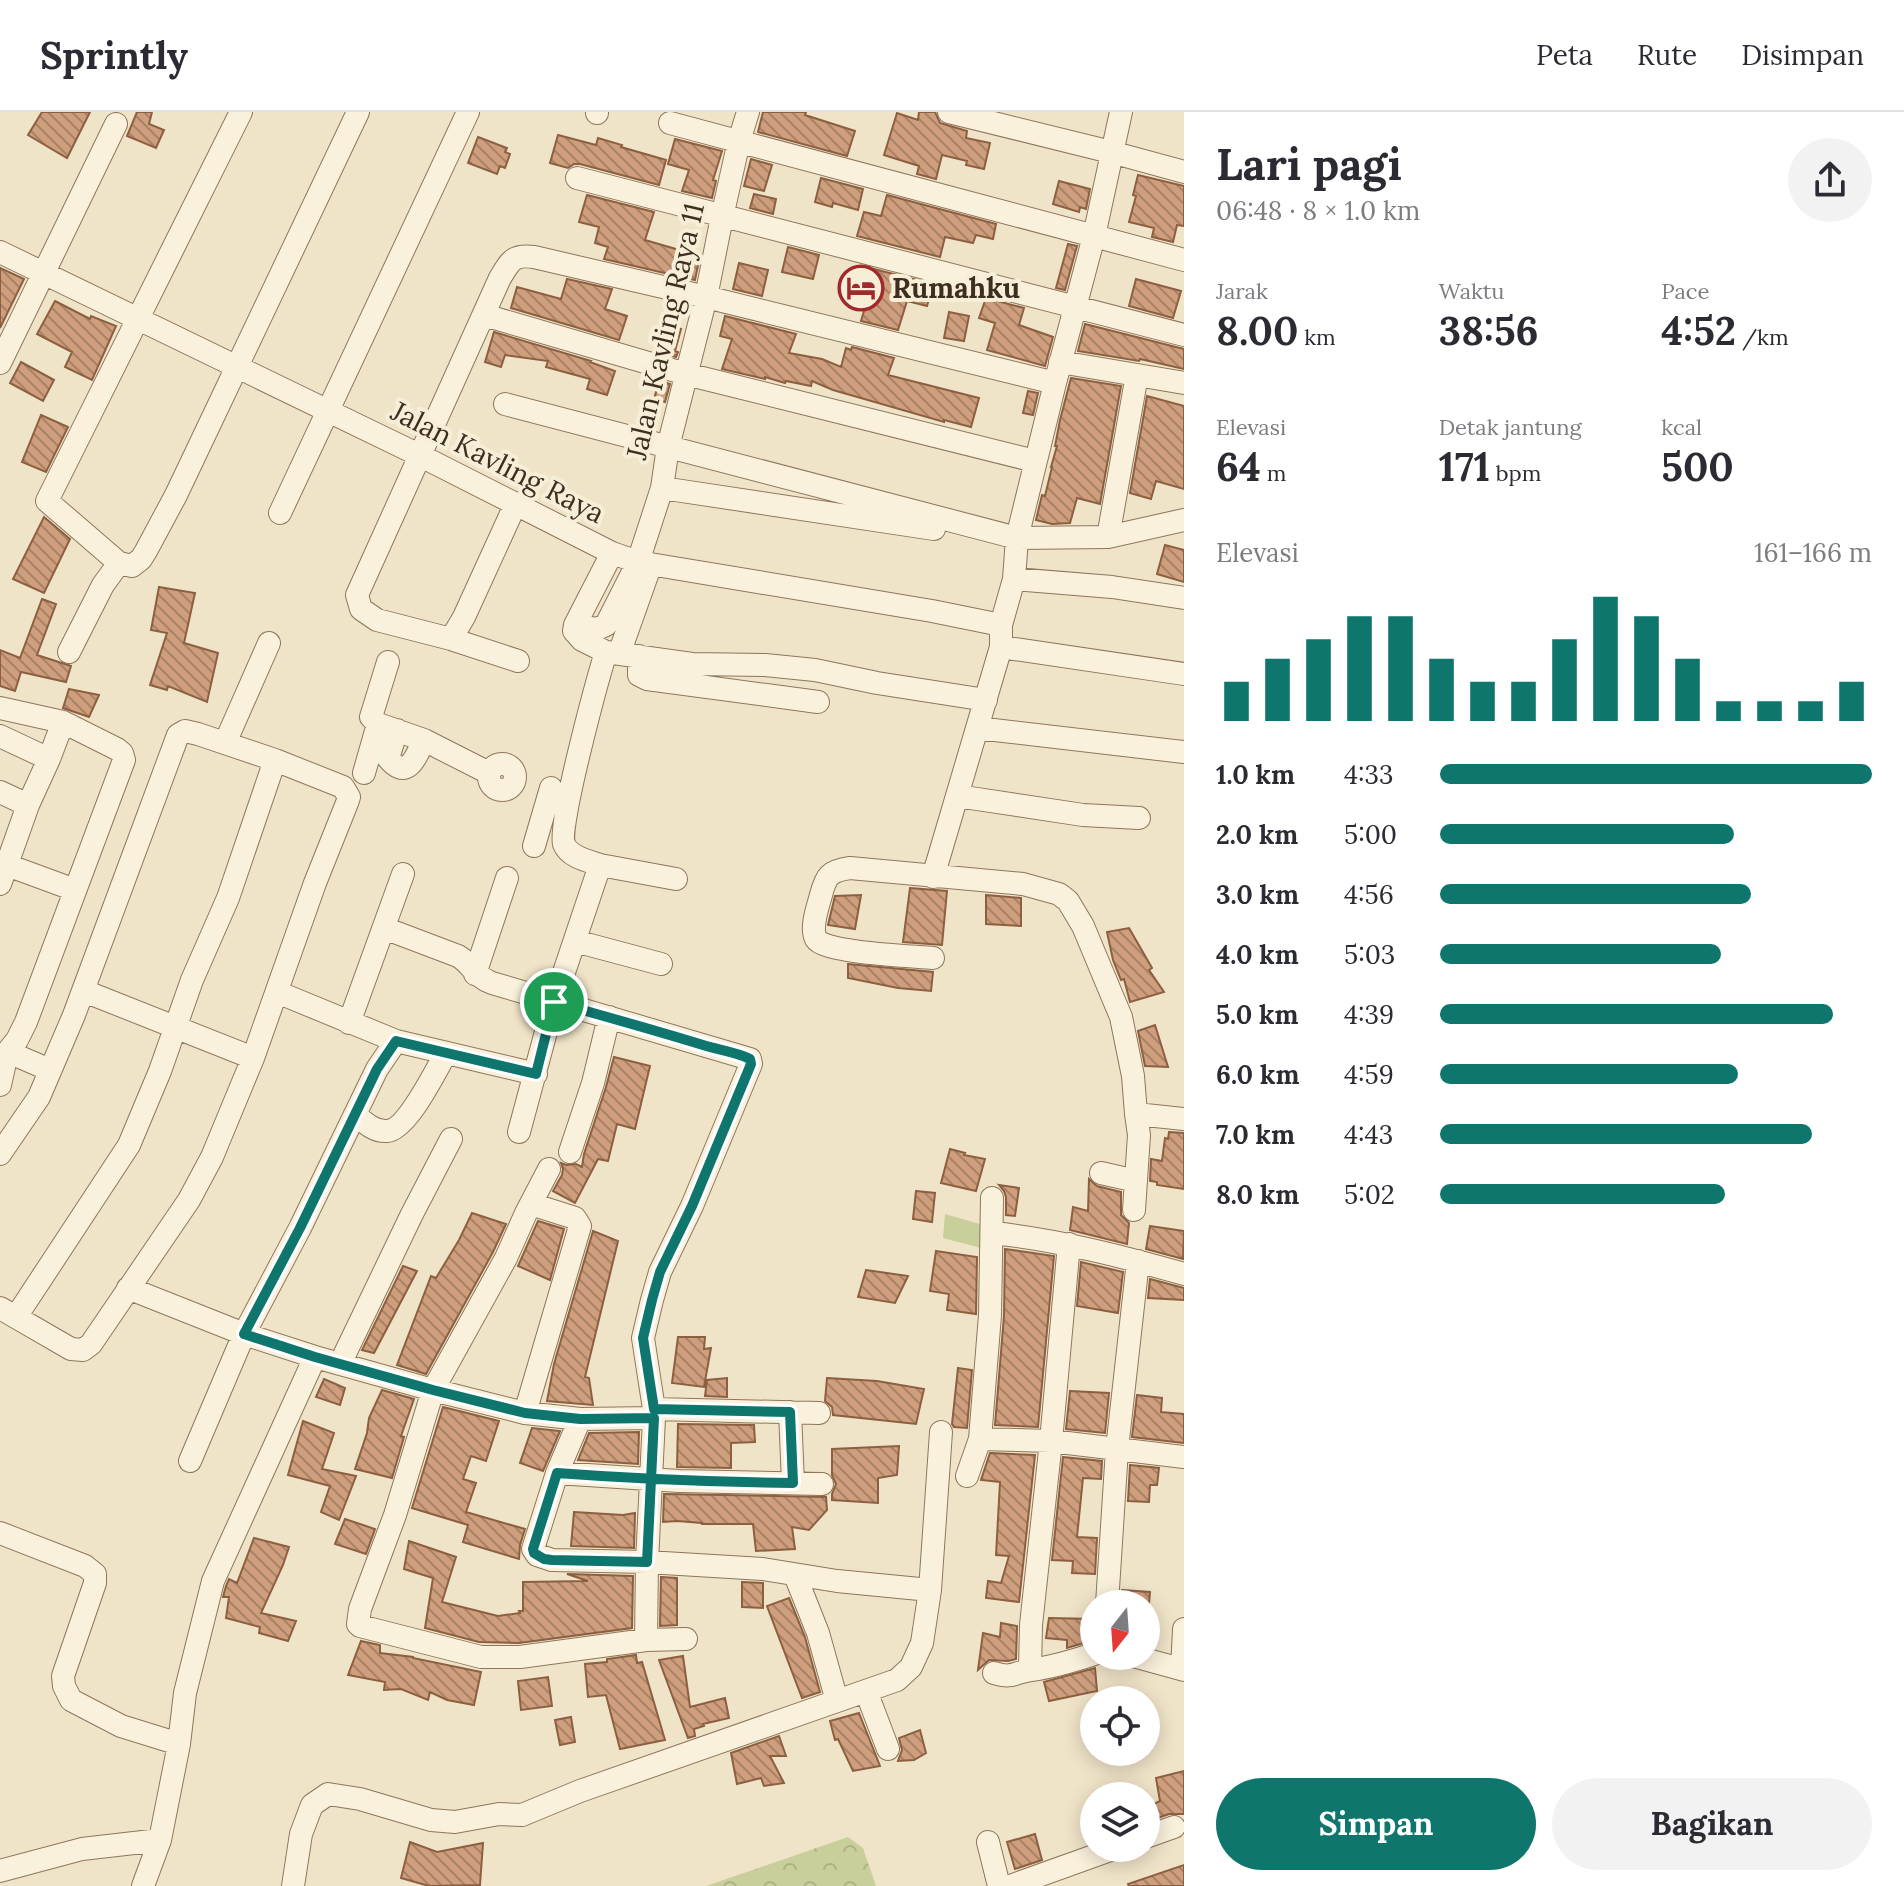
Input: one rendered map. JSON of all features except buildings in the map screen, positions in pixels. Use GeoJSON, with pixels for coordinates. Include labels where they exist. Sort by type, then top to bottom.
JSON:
{"type":"FeatureCollection","features":[{"type":"Feature","properties":{"kind":"street"},"geometry":{"type":"LineString","coordinates":[[241,112],[47,501],[119,563],[132,566],[141,559],[176,495],[358,112]]}},
{"type":"Feature","properties":{"kind":"street"},"geometry":{"type":"LineString","coordinates":[[280,513],[468,112]]}},
{"type":"Feature","properties":{"kind":"street","name":"Jalan Kavling Raya 11"},"geometry":{"type":"LineString","coordinates":[[644,563],[662,488],[668,447],[748,112]]}},
{"type":"Feature","properties":{"kind":"street"},"geometry":{"type":"LineString","coordinates":[[949,112],[1184,172]]}},
{"type":"Feature","properties":{"kind":"street"},"geometry":{"type":"LineString","coordinates":[[933,877],[986,700],[1014,579],[1017,538],[1094,236],[1121,112]]}},
{"type":"Feature","properties":{"kind":"street"},"geometry":{"type":"LineString","coordinates":[[670,123],[1184,260]]}},
{"type":"Feature","properties":{"kind":"street"},"geometry":{"type":"LineString","coordinates":[[0,363],[116,124]]}},
{"type":"Feature","properties":{"kind":"street"},"geometry":{"type":"LineString","coordinates":[[577,178],[1184,335]]}},
{"type":"Feature","properties":{"kind":"street","name":"Jalan Kavling Raya"},"geometry":{"type":"LineString","coordinates":[[0,252],[419,455],[612,553],[644,563],[916,608],[1001,636],[1184,674]]}},
{"type":"Feature","properties":{"kind":"street"},"geometry":{"type":"LineString","coordinates":[[518,661],[451,639],[377,620],[361,609],[357,595],[500,278],[518,256],[1058,372],[1137,375],[1184,383]]}},
{"type":"Feature","properties":{"kind":"street"},"geometry":{"type":"LineString","coordinates":[[484,315],[686,374],[1035,461]]}},
{"type":"Feature","properties":{"kind":"street"},"geometry":{"type":"LineString","coordinates":[[1108,537],[1137,375]]}},
{"type":"Feature","properties":{"kind":"street"},"geometry":{"type":"LineString","coordinates":[[505,404],[668,447],[922,521]]}},
{"type":"Feature","properties":{"kind":"street"},"geometry":{"type":"LineString","coordinates":[[662,488],[922,521],[1017,538],[1108,537],[1184,520]]}},
{"type":"Feature","properties":{"kind":"street"},"geometry":{"type":"LineString","coordinates":[[451,639],[516,503]]}},
{"type":"Feature","properties":{"kind":"street"},"geometry":{"type":"LineString","coordinates":[[612,553],[574,631],[576,635],[621,654],[692,664],[765,665],[815,670],[986,700]]}},
{"type":"Feature","properties":{"kind":"street"},"geometry":{"type":"LineString","coordinates":[[69,652],[103,585],[119,563]]}},
{"type":"Feature","properties":{"kind":"street"},"geometry":{"type":"LineString","coordinates":[[575,625],[597,629],[606,625],[644,563]]}},
{"type":"Feature","properties":{"kind":"street"},"geometry":{"type":"LineString","coordinates":[[534,846],[561,790],[595,687],[621,654],[644,563]]}},
{"type":"Feature","properties":{"kind":"street"},"geometry":{"type":"LineString","coordinates":[[1014,579],[1112,587],[1184,598]]}},
{"type":"Feature","properties":{"kind":"street"},"geometry":{"type":"LineString","coordinates":[[225,743],[269,643]]}},
{"type":"Feature","properties":{"kind":"street"},"geometry":{"type":"LineString","coordinates":[[621,654],[639,675],[647,679],[818,702]]}},
{"type":"Feature","properties":{"kind":"street"},"geometry":{"type":"LineString","coordinates":[[388,662],[371,717],[489,773],[490,783],[499,789],[509,788],[515,780],[561,790]]}},
{"type":"Feature","properties":{"kind":"street"},"geometry":{"type":"LineString","coordinates":[[0,708],[63,722],[117,749],[124,760],[26,1022],[4,1057],[0,1085]]}},
{"type":"Feature","properties":{"kind":"street"},"geometry":{"type":"LineString","coordinates":[[63,722],[3,873],[75,890]]}},
{"type":"Feature","properties":{"kind":"street"},"geometry":{"type":"LineString","coordinates":[[387,727],[388,758],[392,764],[403,769],[412,764],[424,740]]}},
{"type":"Feature","properties":{"kind":"street"},"geometry":{"type":"LineString","coordinates":[[364,773],[387,727]]}},
{"type":"Feature","properties":{"kind":"street"},"geometry":{"type":"LineString","coordinates":[[977,728],[1184,752]]}},
{"type":"Feature","properties":{"kind":"street"},"geometry":{"type":"LineString","coordinates":[[0,1154],[39,1097],[84,991],[178,735],[189,731],[275,760],[343,787],[349,797],[253,1058],[212,1157],[189,1200],[91,1344],[83,1350],[71,1349],[8,1312],[129,1145],[160,1071],[192,980],[228,898],[275,760]]}},
{"type":"Feature","properties":{"kind":"street"},"geometry":{"type":"LineString","coordinates":[[0,736],[49,759]]}},
{"type":"Feature","properties":{"kind":"street"},"geometry":{"type":"LineString","coordinates":[[561,790],[562,840],[573,855],[600,865],[676,879]]}},
{"type":"Feature","properties":{"kind":"street"},"geometry":{"type":"LineString","coordinates":[[0,792],[28,805]]}},
{"type":"Feature","properties":{"kind":"street"},"geometry":{"type":"LineString","coordinates":[[957,796],[1083,815],[1139,818]]}},
{"type":"Feature","properties":{"kind":"street"},"geometry":{"type":"LineString","coordinates":[[519,1132],[554,1002],[600,865]]}},
{"type":"Feature","properties":{"kind":"street"},"geometry":{"type":"LineString","coordinates":[[933,958],[828,947],[821,943],[815,937],[815,929],[824,881],[831,873],[850,868],[891,871],[1023,884],[1059,894],[1068,901],[1083,926],[1121,1017],[1133,1076],[1139,1135],[1134,1210]]}},
{"type":"Feature","properties":{"kind":"street"},"geometry":{"type":"LineString","coordinates":[[349,1023],[403,874]]}},
{"type":"Feature","properties":{"kind":"street"},"geometry":{"type":"LineString","coordinates":[[475,974],[507,878]]}},
{"type":"Feature","properties":{"kind":"street"},"geometry":{"type":"LineString","coordinates":[[384,928],[458,956],[475,974],[492,983],[750,1059],[751,1064],[692,1206],[660,1272],[643,1338],[654,1414],[646,1640]]}},
{"type":"Feature","properties":{"kind":"street"},"geometry":{"type":"LineString","coordinates":[[575,941],[661,964]]}},
{"type":"Feature","properties":{"kind":"street"},"geometry":{"type":"LineString","coordinates":[[84,991],[253,1058]]}},
{"type":"Feature","properties":{"kind":"street"},"geometry":{"type":"LineString","coordinates":[[277,992],[396,1041],[536,1074]]}},
{"type":"Feature","properties":{"kind":"street"},"geometry":{"type":"LineString","coordinates":[[570,1152],[593,1083],[609,1017]]}},
{"type":"Feature","properties":{"kind":"street"},"geometry":{"type":"LineString","coordinates":[[190,1461],[244,1334],[300,1228],[377,1069],[396,1041]]}},
{"type":"Feature","properties":{"kind":"street"},"geometry":{"type":"LineString","coordinates":[[355,1114],[374,1129],[384,1131],[396,1128],[408,1117],[446,1053]]}},
{"type":"Feature","properties":{"kind":"street"},"geometry":{"type":"LineString","coordinates":[[4,1057],[50,1070]]}},
{"type":"Feature","properties":{"kind":"street"},"geometry":{"type":"LineString","coordinates":[[1136,1114],[1184,1119]]}},
{"type":"Feature","properties":{"kind":"street"},"geometry":{"type":"LineString","coordinates":[[340,1364],[451,1139]]}},
{"type":"Feature","properties":{"kind":"street"},"geometry":{"type":"LineString","coordinates":[[549,1169],[506,1258],[433,1390],[395,1515],[360,1609],[358,1624],[481,1657],[520,1657],[646,1640],[686,1639]]}},
{"type":"Feature","properties":{"kind":"street"},"geometry":{"type":"LineString","coordinates":[[1101,1173],[1136,1181]]}},
{"type":"Feature","properties":{"kind":"street"},"geometry":{"type":"LineString","coordinates":[[967,1476],[980,1439],[990,1315],[992,1198]]}},
{"type":"Feature","properties":{"kind":"street"},"geometry":{"type":"LineString","coordinates":[[525,1413],[580,1226],[575,1218],[531,1204]]}},
{"type":"Feature","properties":{"kind":"street"},"geometry":{"type":"LineString","coordinates":[[993,1233],[1069,1244],[1184,1274]]}},
{"type":"Feature","properties":{"kind":"street"},"geometry":{"type":"LineString","coordinates":[[1030,1669],[1031,1625],[1069,1244]]}},
{"type":"Feature","properties":{"kind":"street"},"geometry":{"type":"LineString","coordinates":[[1108,1590],[1117,1449],[1138,1261]]}},
{"type":"Feature","properties":{"kind":"street"},"geometry":{"type":"LineString","coordinates":[[128,1288],[244,1334],[315,1357],[525,1413],[580,1419],[654,1414],[819,1413]]}},
{"type":"Feature","properties":{"kind":"street"},"geometry":{"type":"LineString","coordinates":[[143,1886],[160,1840],[179,1744],[185,1693],[213,1581],[315,1357]]}},
{"type":"Feature","properties":{"kind":"street"},"geometry":{"type":"LineString","coordinates":[[790,1412],[793,1483]]}},
{"type":"Feature","properties":{"kind":"street"},"geometry":{"type":"LineString","coordinates":[[580,1419],[557,1473],[533,1549],[544,1559],[763,1569],[930,1590]]}},
{"type":"Feature","properties":{"kind":"street"},"geometry":{"type":"LineString","coordinates":[[293,1886],[301,1834],[312,1805],[328,1794],[360,1799],[431,1820],[455,1822],[499,1814],[522,1815],[580,1791],[897,1680],[911,1667],[922,1643],[930,1590],[941,1432]]}},
{"type":"Feature","properties":{"kind":"street"},"geometry":{"type":"LineString","coordinates":[[980,1439],[1051,1441],[1184,1457]]}},
{"type":"Feature","properties":{"kind":"street"},"geometry":{"type":"LineString","coordinates":[[557,1473],[822,1484]]}},
{"type":"Feature","properties":{"kind":"street"},"geometry":{"type":"LineString","coordinates":[[0,1533],[85,1566],[95,1574],[95,1583],[63,1676],[68,1698],[121,1726],[179,1744]]}},
{"type":"Feature","properties":{"kind":"street"},"geometry":{"type":"LineString","coordinates":[[795,1575],[818,1633],[837,1701]]}},
{"type":"Feature","properties":{"kind":"street"},"geometry":{"type":"LineString","coordinates":[[1160,1664],[1183,1670],[1184,1629]]}},
{"type":"Feature","properties":{"kind":"street"},"geometry":{"type":"LineString","coordinates":[[994,1673],[1010,1677],[1030,1669],[1040,1670],[1080,1658]]}},
{"type":"Feature","properties":{"kind":"street"},"geometry":{"type":"LineString","coordinates":[[866,1691],[888,1749]]}},
{"type":"Feature","properties":{"kind":"street"},"geometry":{"type":"LineString","coordinates":[[1160,1832],[1174,1827]]}},
{"type":"Feature","properties":{"kind":"street"},"geometry":{"type":"LineString","coordinates":[[0,1871],[82,1849],[160,1840]]}},
{"type":"Feature","properties":{"kind":"street"},"geometry":{"type":"LineString","coordinates":[[988,1842],[999,1886]]}},
{"type":"Feature","properties":{"kind":"street"},"geometry":{"type":"LineString","coordinates":[[1010,1886],[1080,1861]]}},
{"type":"Feature","properties":{"kind":"green space"},"geometry":{"type":"Polygon","coordinates":[[[945,1214],[990,1227],[985,1249],[943,1238],[945,1214]]]}},
{"type":"Feature","properties":{"kind":"green space"},"geometry":{"type":"Polygon","coordinates":[[[848,1837],[863,1848],[876,1886],[706,1886],[848,1837]]]}},
{"type":"Feature","properties":{"kind":"place","name":"Rumahku"},"geometry":{"type":"Point","coordinates":[861,288]}},
{"type":"Feature","properties":{"kind":"route"},"geometry":{"type":"LineString","coordinates":[[554,1002],[536,1074],[396,1041],[377,1069],[300,1228],[244,1334],[315,1357],[525,1413],[580,1419],[654,1418],[652,1479],[647,1562],[552,1560],[534,1553],[557,1473],[606,1477],[652,1479],[679,1481],[793,1483],[790,1412],[654,1409],[643,1338],[660,1272],[692,1206],[751,1064],[745,1056],[554,1002]]}}]}
